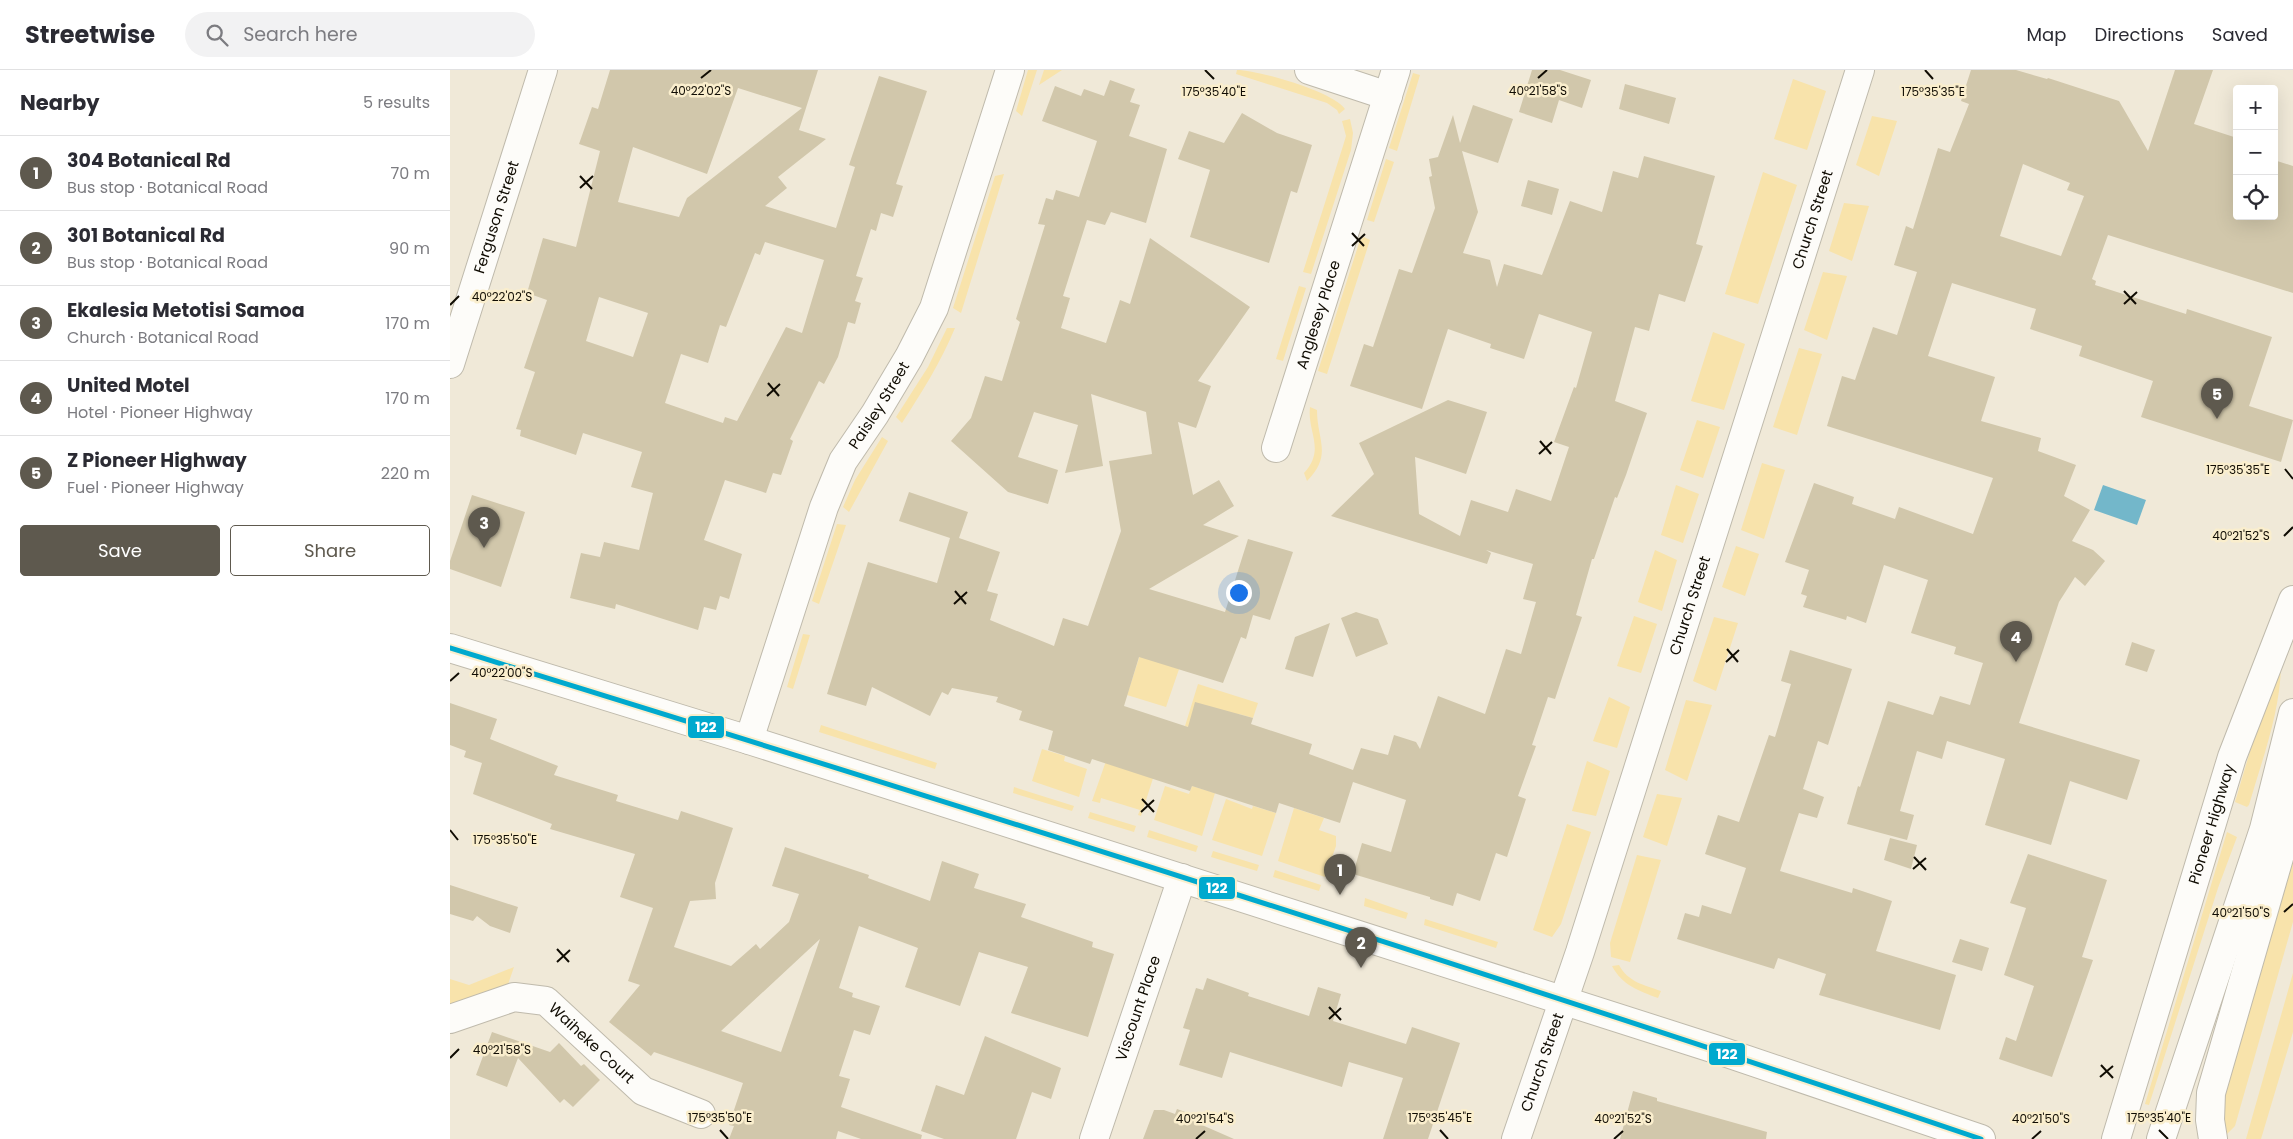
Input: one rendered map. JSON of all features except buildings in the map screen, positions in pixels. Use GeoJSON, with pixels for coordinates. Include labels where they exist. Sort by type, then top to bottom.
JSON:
{"type":"FeatureCollection","features":[{"type":"Feature","properties":{"kind":"street","name":"Ferguson Street"},"geometry":{"type":"LineString","coordinates":[[450,364],[543,70]]}},
{"type":"Feature","properties":{"kind":"street","name":"Paisley Street"},"geometry":{"type":"LineString","coordinates":[[749,740],[824,508],[840,469],[904,365],[934,308],[1010,70]]}},
{"type":"Feature","properties":{"kind":"street"},"geometry":{"type":"LineString","coordinates":[[1309,70],[1388,96]]}},
{"type":"Feature","properties":{"kind":"street","name":"Anglesey Place"},"geometry":{"type":"LineString","coordinates":[[1276,448],[1396,70]]}},
{"type":"Feature","properties":{"kind":"street","name":"Church Street"},"geometry":{"type":"LineString","coordinates":[[1516,1139],[1583,942],[1860,70]]}},
{"type":"Feature","properties":{"kind":"street","name":"Pioneer Highway"},"geometry":{"type":"LineString","coordinates":[[2116,1139],[2232,757],[2293,600]]}},
{"type":"Feature","properties":{"kind":"street"},"geometry":{"type":"LineString","coordinates":[[450,648],[749,740],[1182,878],[1718,1050],[1981,1139]]}},
{"type":"Feature","properties":{"kind":"street"},"geometry":{"type":"LineString","coordinates":[[2161,1139],[2264,829],[2293,713]]}},
{"type":"Feature","properties":{"kind":"street"},"geometry":{"type":"LineString","coordinates":[[2212,1139],[2210,1120],[2211,1093],[2289,821],[2293,764]]}},
{"type":"Feature","properties":{"kind":"street","name":"Viscount Place"},"geometry":{"type":"LineString","coordinates":[[1094,1139],[1182,878]]}},
{"type":"Feature","properties":{"kind":"street","name":"Waiheke Court"},"geometry":{"type":"LineString","coordinates":[[450,1019],[514,997],[546,1002],[643,1091],[701,1114]]}},
{"type":"Feature","properties":{"kind":"shaded area"},"geometry":{"type":"Polygon","coordinates":[[[1028,70],[1037,70],[1022,116],[1016,111],[1028,70]]]}},
{"type":"Feature","properties":{"kind":"shaded area"},"geometry":{"type":"Polygon","coordinates":[[[1044,70],[1062,70],[1039,85],[1044,70]]]}},
{"type":"Feature","properties":{"kind":"shaded area"},"geometry":{"type":"Polygon","coordinates":[[[1237,70],[1278,78],[1312,89],[1338,102],[1345,109],[1339,114],[1337,110],[1327,103],[1236,74],[1237,70]]]}},
{"type":"Feature","properties":{"kind":"shaded area"},"geometry":{"type":"Polygon","coordinates":[[[1413,73],[1420,75],[1397,151],[1389,148],[1413,73]]]}},
{"type":"Feature","properties":{"kind":"shaded area"},"geometry":{"type":"Polygon","coordinates":[[[1793,79],[1826,91],[1807,150],[1774,139],[1793,79]]]}},
{"type":"Feature","properties":{"kind":"shaded area"},"geometry":{"type":"Polygon","coordinates":[[[1872,116],[1897,121],[1879,176],[1856,165],[1872,116]]]}},
{"type":"Feature","properties":{"kind":"shaded area"},"geometry":{"type":"Polygon","coordinates":[[[1350,119],[1353,133],[1351,150],[1311,274],[1303,272],[1346,136],[1342,121],[1350,119]]]}},
{"type":"Feature","properties":{"kind":"shaded area"},"geometry":{"type":"Polygon","coordinates":[[[1386,159],[1394,162],[1374,222],[1367,220],[1386,159]]]}},
{"type":"Feature","properties":{"kind":"shaded area"},"geometry":{"type":"Polygon","coordinates":[[[1763,172],[1797,185],[1758,304],[1725,294],[1763,172]]]}},
{"type":"Feature","properties":{"kind":"shaded area"},"geometry":{"type":"Polygon","coordinates":[[[1004,174],[961,313],[953,308],[995,176],[1004,174]]]}},
{"type":"Feature","properties":{"kind":"shaded area"},"geometry":{"type":"Polygon","coordinates":[[[1844,203],[1869,206],[1852,261],[1829,251],[1844,203]]]}},
{"type":"Feature","properties":{"kind":"shaded area"},"geometry":{"type":"Polygon","coordinates":[[[1364,237],[1370,240],[1327,374],[1318,371],[1360,240],[1364,237]]]}},
{"type":"Feature","properties":{"kind":"shaded area"},"geometry":{"type":"Polygon","coordinates":[[[1823,272],[1847,276],[1827,340],[1804,330],[1823,272]]]}},
{"type":"Feature","properties":{"kind":"shaded area"},"geometry":{"type":"Polygon","coordinates":[[[1299,286],[1306,288],[1283,361],[1276,359],[1299,286]]]}},
{"type":"Feature","properties":{"kind":"shaded area"},"geometry":{"type":"Polygon","coordinates":[[[947,328],[955,328],[950,341],[902,423],[896,417],[928,367],[947,328]]]}},
{"type":"Feature","properties":{"kind":"shaded area"},"geometry":{"type":"Polygon","coordinates":[[[1713,332],[1745,344],[1724,410],[1691,401],[1713,332]]]}},
{"type":"Feature","properties":{"kind":"shaded area"},"geometry":{"type":"Polygon","coordinates":[[[1799,348],[1822,354],[1797,435],[1773,427],[1799,348]]]}},
{"type":"Feature","properties":{"kind":"shaded area"},"geometry":{"type":"Polygon","coordinates":[[[1310,407],[1317,410],[1322,455],[1315,472],[1307,481],[1304,473],[1314,456],[1315,448],[1310,407]]]}},
{"type":"Feature","properties":{"kind":"shaded area"},"geometry":{"type":"Polygon","coordinates":[[[1697,420],[1720,427],[1703,478],[1680,470],[1697,420]]]}},
{"type":"Feature","properties":{"kind":"shaded area"},"geometry":{"type":"Polygon","coordinates":[[[882,437],[888,441],[849,512],[843,507],[855,480],[882,437]]]}},
{"type":"Feature","properties":{"kind":"shaded area"},"geometry":{"type":"Polygon","coordinates":[[[1762,463],[1785,470],[1764,539],[1741,530],[1762,463]]]}},
{"type":"Feature","properties":{"kind":"shaded area"},"geometry":{"type":"Polygon","coordinates":[[[1676,485],[1699,494],[1683,543],[1661,535],[1676,485]]]}},
{"type":"Feature","properties":{"kind":"shaded area"},"geometry":{"type":"Polygon","coordinates":[[[837,524],[846,525],[819,604],[812,601],[837,524]]]}},
{"type":"Feature","properties":{"kind":"shaded area"},"geometry":{"type":"Polygon","coordinates":[[[1736,546],[1759,554],[1745,596],[1722,587],[1736,546]]]}},
{"type":"Feature","properties":{"kind":"shaded area"},"geometry":{"type":"Polygon","coordinates":[[[1655,550],[1677,560],[1662,611],[1638,602],[1655,550]]]}},
{"type":"Feature","properties":{"kind":"shaded area"},"geometry":{"type":"Polygon","coordinates":[[[1634,616],[1657,624],[1641,673],[1617,666],[1634,616]]]}},
{"type":"Feature","properties":{"kind":"shaded area"},"geometry":{"type":"Polygon","coordinates":[[[1714,617],[1738,623],[1716,691],[1693,681],[1714,617]]]}},
{"type":"Feature","properties":{"kind":"shaded area"},"geometry":{"type":"Polygon","coordinates":[[[1149,627],[1187,646],[1166,707],[1127,695],[1149,627]]]}},
{"type":"Feature","properties":{"kind":"shaded area"},"geometry":{"type":"Polygon","coordinates":[[[803,634],[810,635],[793,689],[787,687],[803,634]]]}},
{"type":"Feature","properties":{"kind":"shaded area"},"geometry":{"type":"Polygon","coordinates":[[[2276,664],[2281,666],[2274,719],[2265,754],[2247,807],[2235,802],[2276,664]]]}},
{"type":"Feature","properties":{"kind":"shaded area"},"geometry":{"type":"Polygon","coordinates":[[[1198,684],[1258,703],[1253,718],[1239,714],[1223,737],[1185,726],[1198,684]]]}},
{"type":"Feature","properties":{"kind":"shaded area"},"geometry":{"type":"Polygon","coordinates":[[[1609,697],[1630,707],[1617,748],[1593,741],[1609,697]]]}},
{"type":"Feature","properties":{"kind":"shaded area"},"geometry":{"type":"Polygon","coordinates":[[[1686,700],[1712,705],[1687,781],[1665,770],[1686,700]]]}},
{"type":"Feature","properties":{"kind":"shaded area"},"geometry":{"type":"Polygon","coordinates":[[[821,725],[937,763],[935,769],[819,732],[821,725]]]}},
{"type":"Feature","properties":{"kind":"shaded area"},"geometry":{"type":"Polygon","coordinates":[[[1042,749],[1065,756],[1064,761],[1087,769],[1079,797],[1032,781],[1042,749]]]}},
{"type":"Feature","properties":{"kind":"shaded area"},"geometry":{"type":"Polygon","coordinates":[[[1106,761],[1155,772],[1141,816],[1138,815],[1140,810],[1101,798],[1100,803],[1092,801],[1106,761]]]}},
{"type":"Feature","properties":{"kind":"shaded area"},"geometry":{"type":"Polygon","coordinates":[[[1587,761],[1610,771],[1596,816],[1572,811],[1587,761]]]}},
{"type":"Feature","properties":{"kind":"shaded area"},"geometry":{"type":"Polygon","coordinates":[[[1165,786],[1189,794],[1192,786],[1215,793],[1202,836],[1154,820],[1165,786]]]}},
{"type":"Feature","properties":{"kind":"shaded area"},"geometry":{"type":"Polygon","coordinates":[[[1014,787],[1074,806],[1072,811],[1013,793],[1014,787]]]}},
{"type":"Feature","properties":{"kind":"shaded area"},"geometry":{"type":"Polygon","coordinates":[[[1657,794],[1682,798],[1667,846],[1643,837],[1657,794]]]}},
{"type":"Feature","properties":{"kind":"shaded area"},"geometry":{"type":"Polygon","coordinates":[[[1226,799],[1252,809],[1253,806],[1276,813],[1262,856],[1212,840],[1226,799]]]}},
{"type":"Feature","properties":{"kind":"shaded area"},"geometry":{"type":"Polygon","coordinates":[[[1294,808],[1324,818],[1319,830],[1336,836],[1336,846],[1325,877],[1278,861],[1294,808]]]}},
{"type":"Feature","properties":{"kind":"shaded area"},"geometry":{"type":"Polygon","coordinates":[[[1090,812],[1136,826],[1134,832],[1088,818],[1090,812]]]}},
{"type":"Feature","properties":{"kind":"shaded area"},"geometry":{"type":"Polygon","coordinates":[[[1567,824],[1591,832],[1561,924],[1552,937],[1533,930],[1567,824]]]}},
{"type":"Feature","properties":{"kind":"shaded area"},"geometry":{"type":"Polygon","coordinates":[[[1149,830],[1198,846],[1196,852],[1147,837],[1149,830]]]}},
{"type":"Feature","properties":{"kind":"shaded area"},"geometry":{"type":"Polygon","coordinates":[[[2227,832],[2237,837],[2218,888],[2149,1105],[2145,1104],[2227,832]]]}},
{"type":"Feature","properties":{"kind":"shaded area"},"geometry":{"type":"Polygon","coordinates":[[[1213,851],[1259,865],[1257,871],[1211,857],[1213,851]]]}},
{"type":"Feature","properties":{"kind":"shaded area"},"geometry":{"type":"Polygon","coordinates":[[[2293,853],[2293,922],[2235,1126],[2225,1136],[2221,1090],[2293,853]]]}},
{"type":"Feature","properties":{"kind":"shaded area"},"geometry":{"type":"Polygon","coordinates":[[[1637,855],[1661,860],[1630,962],[1611,957],[1610,943],[1637,855]]]}},
{"type":"Feature","properties":{"kind":"shaded area"},"geometry":{"type":"Polygon","coordinates":[[[1275,870],[1321,885],[1319,891],[1273,877],[1275,870]]]}},
{"type":"Feature","properties":{"kind":"shaded area"},"geometry":{"type":"Polygon","coordinates":[[[1365,898],[1408,913],[1406,919],[1364,906],[1365,898]]]}},
{"type":"Feature","properties":{"kind":"shaded area"},"geometry":{"type":"Polygon","coordinates":[[[1425,919],[1498,942],[1496,948],[1424,925],[1425,919]]]}},
{"type":"Feature","properties":{"kind":"shaded area"},"geometry":{"type":"Polygon","coordinates":[[[1619,965],[1632,979],[1661,991],[1658,998],[1626,983],[1612,966],[1619,965]]]}},
{"type":"Feature","properties":{"kind":"shaded area"},"geometry":{"type":"Polygon","coordinates":[[[514,967],[506,990],[450,1010],[450,979],[469,985],[514,967]]]}},
{"type":"Feature","properties":{"kind":"shaded area"},"geometry":{"type":"Polygon","coordinates":[[[2293,973],[2293,1032],[2261,1139],[2246,1139],[2293,973]]]}},
{"type":"Feature","properties":{"kind":"water"},"geometry":{"type":"Polygon","coordinates":[[[2103,485],[2146,500],[2137,525],[2094,510],[2103,485]]]}},
{"type":"Feature","properties":{"kind":"transit line","name":"122"},"geometry":{"type":"LineString","coordinates":[[450,648],[1217,888],[1981,1139]]}},
{"type":"Feature","properties":{"kind":"place","name":"Z Pioneer Highway"},"geometry":{"type":"Point","coordinates":[2217,419]}},
{"type":"Feature","properties":{"kind":"place","name":"Ekalesia Metotisi Samoa"},"geometry":{"type":"Point","coordinates":[484,548]}},
{"type":"Feature","properties":{"kind":"place","name":"United Motel"},"geometry":{"type":"Point","coordinates":[2016,662]}},
{"type":"Feature","properties":{"kind":"place","name":"304 Botanical Rd"},"geometry":{"type":"Point","coordinates":[1340,895]}},
{"type":"Feature","properties":{"kind":"place","name":"301 Botanical Rd"},"geometry":{"type":"Point","coordinates":[1361,968]}}]}
